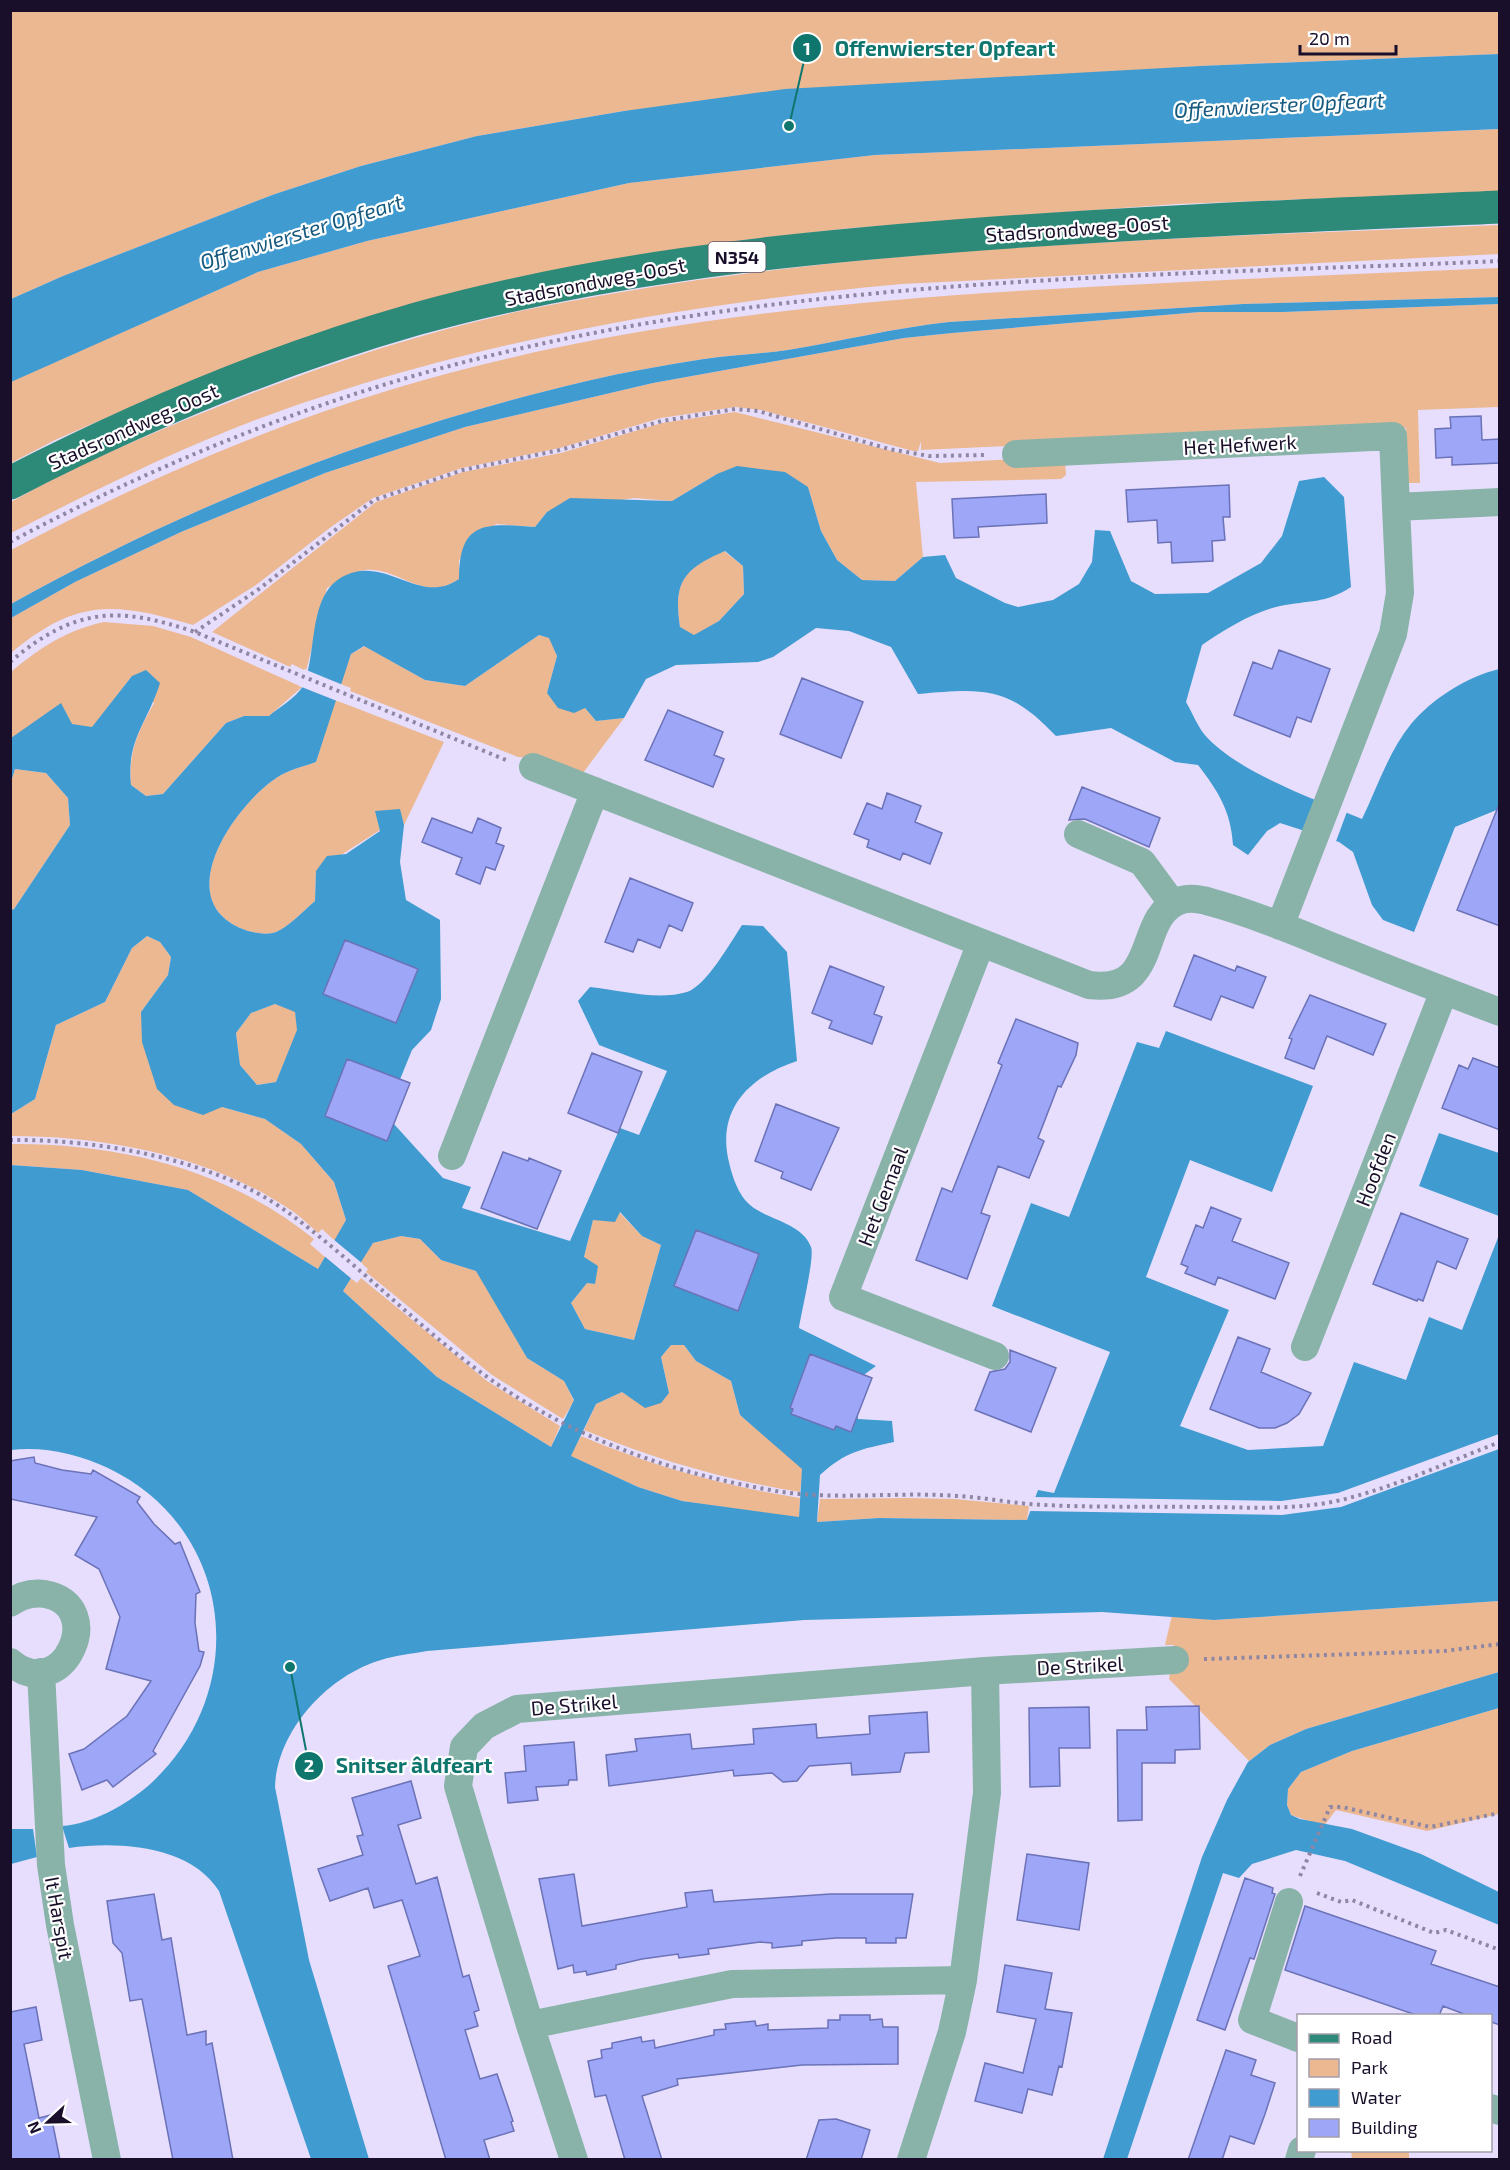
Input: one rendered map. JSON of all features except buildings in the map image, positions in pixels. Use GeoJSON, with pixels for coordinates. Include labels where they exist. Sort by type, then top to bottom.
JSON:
{"type":"FeatureCollection","features":[{"type":"Feature","properties":{"kind":"main road","name":"Stadsrondweg-Oost"},"geometry":{"type":"LineString","coordinates":[[10,483],[204,392],[309,354],[416,320],[606,276],[820,246],[1088,226],[1500,207]]}},
{"type":"Feature","properties":{"kind":"street","name":"Het Hefwerk"},"geometry":{"type":"LineString","coordinates":[[1016,454],[1393,436],[1400,593],[1398,614],[1390,644],[1280,926]]}},
{"type":"Feature","properties":{"kind":"street"},"geometry":{"type":"LineString","coordinates":[[1396,507],[1500,502]]}},
{"type":"Feature","properties":{"kind":"street"},"geometry":{"type":"LineString","coordinates":[[533,767],[1089,985],[1109,985],[1120,982],[1138,967],[1162,912],[1173,904],[1194,898],[1280,926],[1500,1012]]}},
{"type":"Feature","properties":{"kind":"street"},"geometry":{"type":"LineString","coordinates":[[452,1156],[595,791]]}},
{"type":"Feature","properties":{"kind":"street"},"geometry":{"type":"LineString","coordinates":[[1078,834],[1142,862],[1173,904]]}},
{"type":"Feature","properties":{"kind":"street","name":"Het Gemaal"},"geometry":{"type":"LineString","coordinates":[[981,943],[843,1297],[995,1356]]}},
{"type":"Feature","properties":{"kind":"street","name":"Hoofden"},"geometry":{"type":"LineString","coordinates":[[1305,1347],[1444,991]]}},
{"type":"Feature","properties":{"kind":"street"},"geometry":{"type":"LineString","coordinates":[[10,1603],[24,1595],[48,1594],[69,1608],[75,1621],[75,1645],[65,1661],[54,1669],[41,1672],[28,1671],[10,1662]]}},
{"type":"Feature","properties":{"kind":"street","name":"De Strikel"},"geometry":{"type":"LineString","coordinates":[[574,2160],[530,2025],[458,1786],[464,1748],[484,1726],[517,1709],[985,1671],[1175,1660]]}},
{"type":"Feature","properties":{"kind":"street"},"geometry":{"type":"LineString","coordinates":[[911,2160],[952,2032],[963,1980],[987,1793],[985,1671]]}},
{"type":"Feature","properties":{"kind":"street","name":"It Harspit"},"geometry":{"type":"LineString","coordinates":[[41,1672],[51,1865],[60,1925],[107,2160]]}},
{"type":"Feature","properties":{"kind":"street"},"geometry":{"type":"LineString","coordinates":[[1297,2037],[1252,2020],[1298,1896]]}},
{"type":"Feature","properties":{"kind":"street"},"geometry":{"type":"LineString","coordinates":[[530,2025],[732,1984],[963,1980]]}},
{"type":"Feature","properties":{"kind":"path"},"geometry":{"type":"LineString","coordinates":[[10,542],[137,478],[288,418],[389,382],[575,336],[710,313],[903,291],[1500,261]]}},
{"type":"Feature","properties":{"kind":"path"},"geometry":{"type":"LineString","coordinates":[[195,632],[259,589],[374,500],[463,470],[560,450],[662,421],[735,409],[758,411],[889,449],[929,456],[1016,454]]}},
{"type":"Feature","properties":{"kind":"path"},"geometry":{"type":"LineString","coordinates":[[10,662],[49,634],[79,620],[103,615],[155,619],[195,632],[522,766],[533,767]]}},
{"type":"Feature","properties":{"kind":"path"},"geometry":{"type":"LineString","coordinates":[[10,1140],[60,1140],[141,1153],[191,1166],[285,1210],[489,1378],[561,1423],[693,1472],[800,1495],[956,1496],[1029,1504],[1293,1506],[1340,1500],[1500,1442]]}},
{"type":"Feature","properties":{"kind":"path"},"geometry":{"type":"LineString","coordinates":[[1175,1660],[1444,1651],[1500,1644]]}},
{"type":"Feature","properties":{"kind":"path"},"geometry":{"type":"LineString","coordinates":[[1306,1863],[1330,1807],[1342,1807],[1430,1827],[1500,1813]]}},
{"type":"Feature","properties":{"kind":"path"},"geometry":{"type":"LineString","coordinates":[[1298,1896],[1341,1902],[1352,1900],[1434,1933],[1446,1930],[1500,1950]]}},
{"type":"Feature","properties":{"kind":"green space"},"geometry":{"type":"Polygon","coordinates":[[[1499,10],[1500,54],[1200,66],[624,111],[477,136],[361,166],[275,194],[63,276],[11,299],[10,11],[1499,10]]]}},
{"type":"Feature","properties":{"kind":"green space"},"geometry":{"type":"Polygon","coordinates":[[[1499,129],[1499,192],[1177,204],[851,228],[743,240],[306,337],[184,384],[55,440],[11,463],[10,382],[258,272],[367,241],[629,183],[875,155],[1499,129]]]}},
{"type":"Feature","properties":{"kind":"green space"},"geometry":{"type":"Polygon","coordinates":[[[1499,225],[1499,254],[902,284],[678,312],[531,340],[387,377],[276,412],[160,460],[11,533],[11,502],[88,462],[140,439],[258,391],[336,363],[415,338],[535,308],[654,287],[774,270],[894,257],[1136,241],[1499,225]]]}},
{"type":"Feature","properties":{"kind":"green space"},"geometry":{"type":"Polygon","coordinates":[[[1499,268],[1499,297],[1243,304],[949,322],[788,350],[689,361],[601,378],[511,400],[436,422],[291,472],[150,533],[11,604],[11,550],[150,481],[294,422],[343,405],[481,365],[569,345],[747,316],[927,297],[1499,268]]]}},
{"type":"Feature","properties":{"kind":"green space"},"geometry":{"type":"Polygon","coordinates":[[[1499,304],[1499,407],[1418,410],[1420,483],[1408,483],[1406,428],[921,450],[921,441],[918,451],[913,451],[761,410],[735,407],[661,418],[560,448],[462,468],[373,498],[256,585],[193,625],[141,612],[119,609],[98,610],[77,614],[56,622],[11,653],[11,618],[75,582],[181,532],[325,473],[465,427],[653,383],[904,338],[1200,312],[1283,312],[1499,304]]]}},
{"type":"Feature","properties":{"kind":"green space"},"geometry":{"type":"Polygon","coordinates":[[[735,412],[940,463],[1016,459],[1065,460],[1066,475],[1061,479],[916,482],[923,557],[895,581],[862,580],[837,560],[821,531],[808,487],[717,474],[672,501],[634,498],[547,512],[535,527],[496,524],[459,560],[459,579],[446,586],[434,588],[422,586],[378,571],[365,570],[351,575],[327,588],[306,671],[292,664],[290,667],[212,632],[376,502],[463,472],[561,453],[662,423],[735,412]]]}},
{"type":"Feature","properties":{"kind":"green space"},"geometry":{"type":"Polygon","coordinates":[[[724,551],[743,566],[744,594],[719,621],[694,636],[680,627],[678,598],[680,587],[684,578],[699,564],[724,551]]]}},
{"type":"Feature","properties":{"kind":"green space"},"geometry":{"type":"Polygon","coordinates":[[[104,622],[153,626],[191,637],[302,687],[269,716],[244,716],[226,723],[163,794],[146,796],[131,785],[130,773],[135,742],[154,703],[132,676],[92,728],[72,724],[11,738],[11,672],[54,641],[91,625],[104,622]]]}},
{"type":"Feature","properties":{"kind":"green space"},"geometry":{"type":"Polygon","coordinates":[[[539,635],[550,638],[557,656],[547,693],[585,708],[596,721],[624,718],[583,773],[532,758],[518,757],[350,691],[351,688],[340,684],[351,654],[365,646],[425,680],[465,686],[539,635]]]}},
{"type":"Feature","properties":{"kind":"green space"},"geometry":{"type":"Polygon","coordinates":[[[335,700],[444,742],[404,825],[399,809],[380,830],[316,871],[315,901],[281,930],[263,934],[240,928],[220,914],[210,895],[210,873],[218,849],[230,826],[264,787],[285,773],[316,762],[335,700]]]}},
{"type":"Feature","properties":{"kind":"green space"},"geometry":{"type":"Polygon","coordinates":[[[15,769],[46,773],[68,798],[70,825],[14,909],[11,910],[11,782],[15,769]]]}},
{"type":"Feature","properties":{"kind":"green space"},"geometry":{"type":"Polygon","coordinates":[[[147,936],[160,942],[171,957],[168,975],[141,1012],[222,1107],[265,1119],[301,1144],[334,1182],[346,1220],[335,1241],[322,1229],[318,1233],[303,1219],[255,1189],[189,1162],[118,1145],[82,1140],[11,1136],[11,1114],[35,1099],[56,1025],[105,1002],[132,948],[147,936]]]}},
{"type":"Feature","properties":{"kind":"green space"},"geometry":{"type":"Polygon","coordinates":[[[275,1004],[295,1011],[298,1030],[276,1082],[257,1085],[240,1065],[236,1033],[251,1013],[275,1004]]]}},
{"type":"Feature","properties":{"kind":"green space"},"geometry":{"type":"Polygon","coordinates":[[[10,1144],[51,1145],[131,1155],[209,1178],[246,1194],[281,1215],[314,1239],[310,1244],[325,1257],[318,1269],[188,1190],[82,1170],[11,1165],[10,1144]]]}},
{"type":"Feature","properties":{"kind":"green space"},"geometry":{"type":"Polygon","coordinates":[[[619,1212],[642,1236],[661,1245],[634,1340],[585,1329],[571,1303],[587,1283],[595,1284],[584,1257],[593,1220],[619,1212]]]}},
{"type":"Feature","properties":{"kind":"green space"},"geometry":{"type":"Polygon","coordinates":[[[401,1236],[420,1239],[441,1260],[477,1271],[527,1358],[564,1381],[574,1401],[563,1419],[492,1375],[366,1272],[368,1269],[360,1262],[373,1243],[401,1236]]]}},
{"type":"Feature","properties":{"kind":"green space"},"geometry":{"type":"Polygon","coordinates":[[[351,1278],[357,1283],[361,1278],[487,1381],[560,1426],[551,1447],[437,1377],[343,1291],[351,1278]]]}},
{"type":"Feature","properties":{"kind":"green space"},"geometry":{"type":"Polygon","coordinates":[[[671,1345],[684,1345],[696,1361],[731,1381],[740,1415],[803,1469],[800,1492],[690,1467],[584,1430],[596,1404],[622,1392],[645,1407],[669,1393],[661,1357],[671,1345]]]}},
{"type":"Feature","properties":{"kind":"green space"},"geometry":{"type":"Polygon","coordinates":[[[581,1436],[634,1457],[689,1474],[800,1498],[799,1518],[682,1501],[638,1487],[570,1456],[581,1436]]]}},
{"type":"Feature","properties":{"kind":"green space"},"geometry":{"type":"Polygon","coordinates":[[[820,1499],[955,1499],[1029,1506],[1027,1520],[879,1518],[817,1522],[820,1499]]]}},
{"type":"Feature","properties":{"kind":"green space"},"geometry":{"type":"Polygon","coordinates":[[[1499,1601],[1499,1672],[1306,1729],[1270,1745],[1249,1761],[1169,1679],[1174,1645],[1165,1645],[1172,1615],[1214,1620],[1499,1601]]]}},
{"type":"Feature","properties":{"kind":"green space"},"geometry":{"type":"Polygon","coordinates":[[[1499,1708],[1499,1814],[1427,1831],[1336,1810],[1324,1826],[1291,1815],[1287,1805],[1288,1789],[1301,1772],[1352,1751],[1499,1708]]]}},
{"type":"Feature","properties":{"kind":"green space"},"geometry":{"type":"Polygon","coordinates":[[[1351,2152],[1409,2152],[1409,2159],[1352,2159],[1351,2152]]]}},
{"type":"Feature","properties":{"kind":"water"},"geometry":{"type":"Polygon","coordinates":[[[1499,54],[1499,129],[875,155],[629,183],[367,241],[258,272],[11,382],[11,299],[63,276],[275,194],[361,166],[477,136],[624,111],[785,89],[1200,66],[1499,54]]]}},
{"type":"Feature","properties":{"kind":"water"},"geometry":{"type":"Polygon","coordinates":[[[1499,297],[1499,304],[1283,312],[1200,312],[952,333],[904,338],[653,383],[465,427],[325,473],[181,532],[75,582],[11,618],[11,604],[80,567],[220,501],[291,472],[436,422],[511,400],[601,378],[689,361],[788,350],[949,322],[1243,304],[1499,297]]]}},
{"type":"Feature","properties":{"kind":"water"},"geometry":{"type":"Polygon","coordinates":[[[737,466],[785,472],[808,487],[821,531],[837,560],[862,580],[895,581],[923,557],[945,555],[956,578],[1005,603],[1018,607],[1053,600],[1079,584],[1092,562],[1095,530],[1110,531],[1131,581],[1155,594],[1208,593],[1261,563],[1282,536],[1299,481],[1324,477],[1344,497],[1351,587],[1325,599],[1280,606],[1249,617],[1202,645],[1186,702],[1197,723],[1218,748],[1256,773],[1362,819],[1390,758],[1403,735],[1420,714],[1440,697],[1463,683],[1499,669],[1499,809],[1455,827],[1414,932],[1383,920],[1372,905],[1353,852],[1339,842],[1280,823],[1267,831],[1248,855],[1233,845],[1230,822],[1222,802],[1198,765],[1175,762],[1111,728],[1056,736],[1024,708],[1009,699],[994,694],[961,691],[918,694],[891,647],[849,631],[816,628],[773,657],[758,662],[676,665],[646,679],[624,718],[596,721],[585,708],[574,713],[558,708],[547,693],[557,656],[549,638],[539,635],[465,686],[425,680],[364,646],[351,654],[316,762],[285,773],[264,787],[230,826],[218,849],[210,873],[210,895],[220,914],[248,931],[267,934],[281,930],[315,901],[316,871],[327,856],[346,854],[380,831],[375,811],[400,809],[404,825],[400,862],[406,900],[440,920],[441,999],[431,1030],[412,1050],[392,1099],[393,1123],[443,1178],[471,1187],[462,1208],[570,1241],[620,1128],[639,1135],[667,1071],[599,1045],[578,1001],[590,987],[651,995],[687,992],[710,973],[742,925],[763,926],[787,952],[797,1061],[765,1075],[752,1085],[733,1109],[726,1140],[732,1175],[742,1196],[752,1207],[799,1231],[806,1238],[812,1252],[799,1328],[876,1366],[854,1382],[858,1419],[892,1421],[894,1442],[854,1452],[837,1461],[820,1475],[817,1522],[879,1518],[1027,1520],[1038,1490],[1054,1493],[1110,1352],[992,1306],[1031,1203],[1069,1217],[1137,1042],[1159,1048],[1166,1031],[1313,1086],[1272,1192],[1190,1160],[1146,1277],[1229,1310],[1180,1426],[1248,1450],[1323,1446],[1354,1362],[1406,1380],[1429,1317],[1462,1330],[1499,1235],[1499,1601],[1214,1620],[1102,1612],[804,1620],[427,1651],[387,1658],[361,1668],[324,1692],[308,1708],[295,1726],[285,1746],[278,1766],[275,1787],[309,1960],[369,2159],[311,2159],[219,1891],[206,1876],[190,1864],[171,1855],[130,1846],[69,1848],[62,1826],[85,1822],[130,1800],[148,1786],[181,1748],[204,1706],[215,1661],[215,1615],[204,1571],[183,1530],[151,1495],[108,1468],[85,1459],[48,1450],[11,1450],[11,1165],[82,1170],[188,1190],[318,1269],[346,1220],[334,1182],[301,1144],[265,1119],[222,1107],[203,1115],[174,1105],[157,1089],[142,1042],[141,1012],[168,975],[171,957],[160,942],[147,936],[132,948],[105,1002],[56,1025],[35,1099],[11,1114],[11,910],[14,909],[70,825],[68,798],[46,773],[15,769],[11,782],[11,738],[61,703],[72,724],[92,727],[132,676],[146,670],[160,683],[135,743],[130,769],[131,785],[146,796],[163,794],[226,723],[244,716],[269,716],[300,690],[308,673],[318,612],[323,598],[331,586],[342,577],[358,571],[373,571],[430,587],[444,586],[459,579],[464,545],[479,529],[502,525],[535,527],[547,512],[570,498],[672,501],[717,474],[737,466]],[[725,551],[691,571],[684,578],[680,587],[678,611],[680,627],[694,635],[719,621],[744,594],[743,566],[725,551]],[[275,1004],[251,1013],[236,1033],[240,1065],[257,1085],[276,1082],[297,1030],[295,1012],[275,1004]],[[620,1212],[615,1222],[593,1220],[584,1257],[598,1266],[595,1284],[587,1283],[571,1303],[585,1329],[634,1340],[661,1245],[642,1236],[620,1212]],[[401,1236],[373,1243],[343,1291],[437,1377],[551,1447],[574,1400],[564,1381],[527,1358],[476,1271],[441,1260],[420,1239],[401,1236]],[[671,1345],[661,1357],[669,1393],[661,1403],[645,1408],[622,1392],[596,1404],[571,1456],[638,1487],[682,1501],[799,1517],[802,1469],[740,1415],[731,1381],[696,1361],[684,1345],[671,1345]]]}},
{"type":"Feature","properties":{"kind":"water"},"geometry":{"type":"Polygon","coordinates":[[[1439,1133],[1499,1153],[1499,1216],[1419,1186],[1439,1133]]]}},
{"type":"Feature","properties":{"kind":"water"},"geometry":{"type":"Polygon","coordinates":[[[1499,1672],[1499,1708],[1352,1751],[1301,1772],[1288,1789],[1287,1805],[1291,1815],[1300,1819],[1352,1829],[1421,1854],[1499,1892],[1499,1925],[1345,1861],[1296,1850],[1252,1864],[1239,1878],[1223,1873],[1127,2159],[1103,2159],[1202,1857],[1227,1800],[1248,1762],[1270,1745],[1306,1729],[1499,1672]]]}},
{"type":"Feature","properties":{"kind":"water"},"geometry":{"type":"Polygon","coordinates":[[[11,1829],[33,1829],[37,1857],[11,1864],[11,1829]]]}},
{"type":"Feature","properties":{"kind":"pier"},"geometry":{"type":"Polygon","coordinates":[[[304,669],[343,685],[337,701],[299,686],[304,669]]]}},
{"type":"Feature","properties":{"kind":"pier"},"geometry":{"type":"Polygon","coordinates":[[[1316,796],[1348,809],[1335,844],[1302,832],[1316,796]]]}},
{"type":"Feature","properties":{"kind":"pier"},"geometry":{"type":"Polygon","coordinates":[[[333,1239],[363,1264],[353,1280],[323,1255],[333,1239]]]}},
{"type":"Feature","properties":{"kind":"pier"},"geometry":{"type":"Polygon","coordinates":[[[1499,1434],[1499,1449],[1341,1507],[1282,1515],[1029,1511],[1032,1497],[1281,1501],[1338,1493],[1499,1434]]]}},
{"type":"Feature","properties":{"kind":"place","name":"Offenwierster Opfeart"},"geometry":{"type":"Point","coordinates":[789,126]}},
{"type":"Feature","properties":{"kind":"place","name":"Snitser âldfeart"},"geometry":{"type":"Point","coordinates":[290,1667]}}]}
